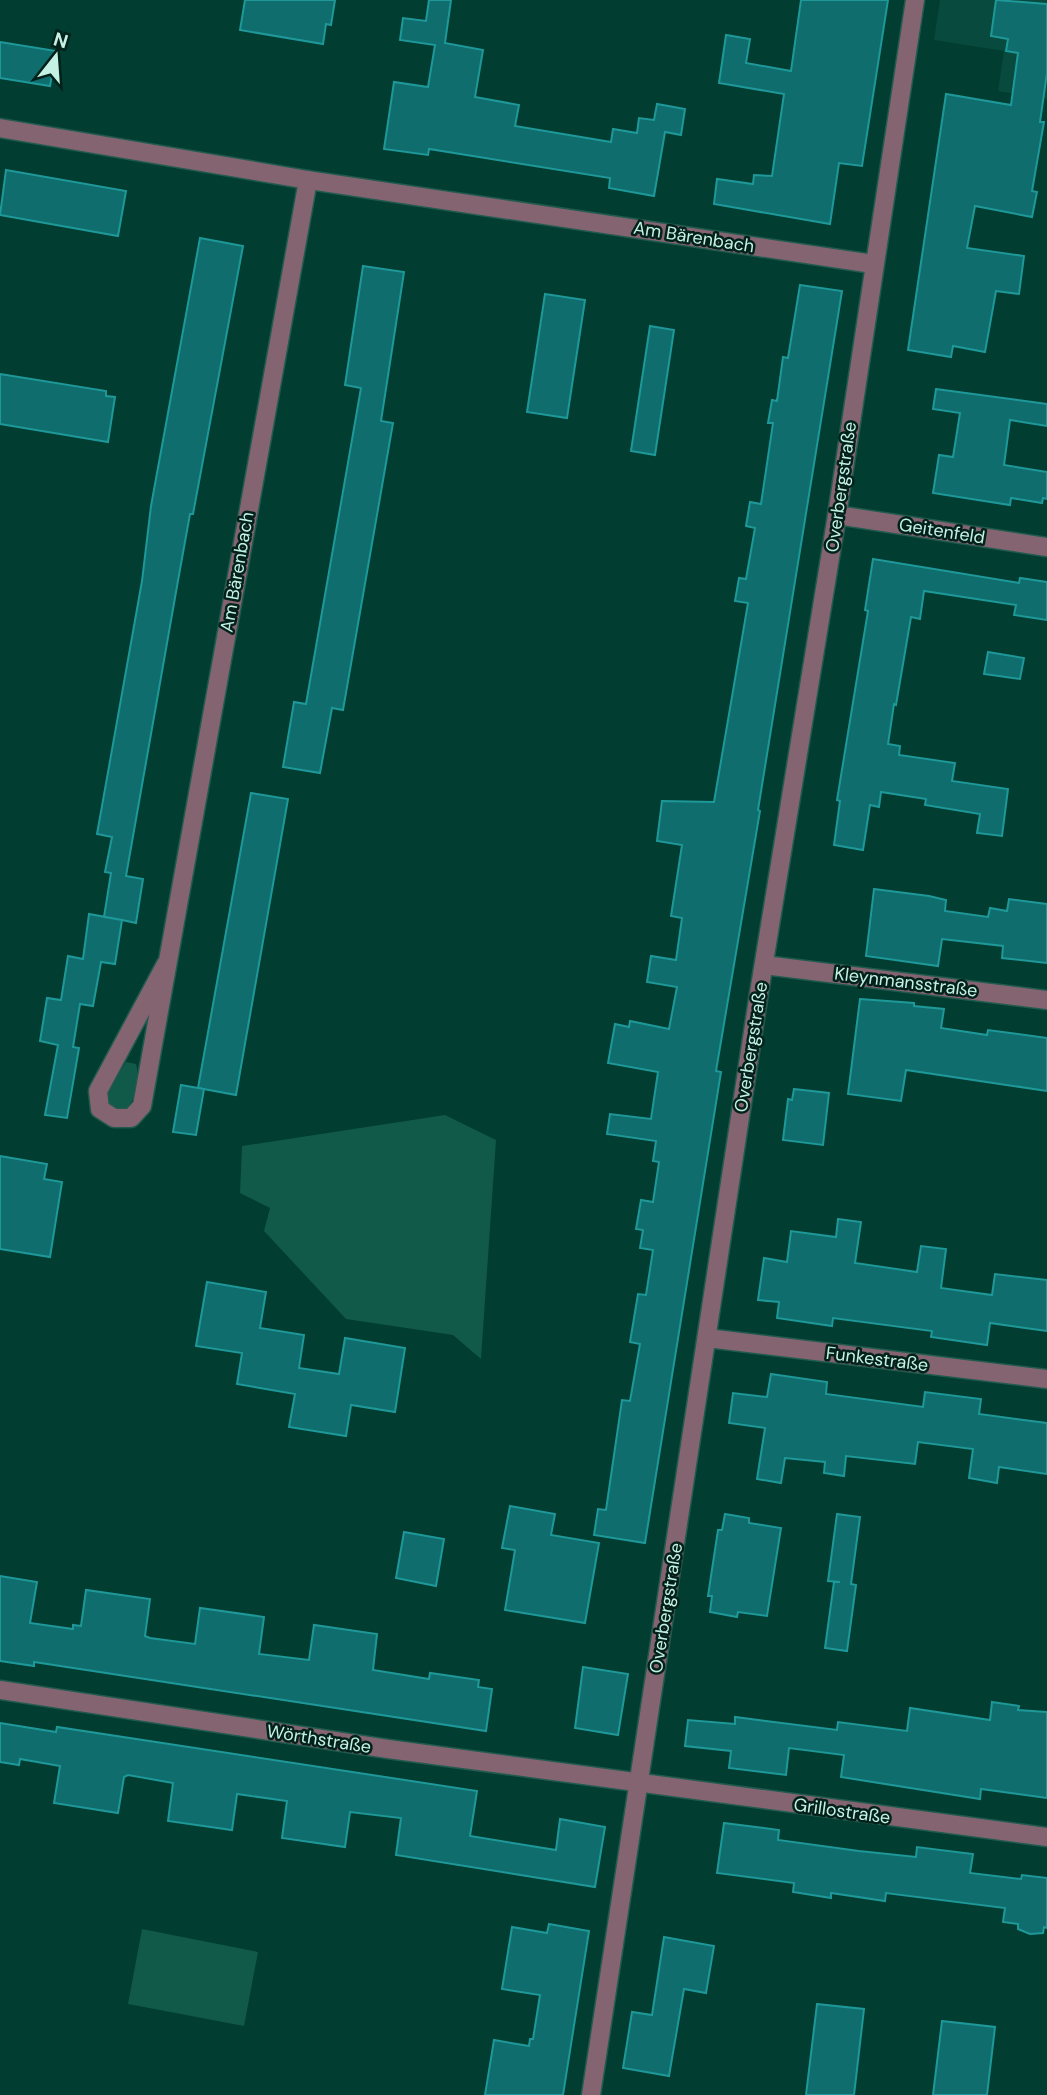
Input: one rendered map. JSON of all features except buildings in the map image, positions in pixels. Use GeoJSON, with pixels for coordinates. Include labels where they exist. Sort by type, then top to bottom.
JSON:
{"type":"FeatureCollection","features":[{"type":"Feature","properties":{"kind":"street","name":"Overbergstraße"},"geometry":{"type":"LineString","coordinates":[[591,2095],[915,0]]}},
{"type":"Feature","properties":{"kind":"street","name":"Am Bärenbach"},"geometry":{"type":"LineString","coordinates":[[0,128],[307,180],[873,264]]}},
{"type":"Feature","properties":{"kind":"street","name":"Am Bärenbach"},"geometry":{"type":"LineString","coordinates":[[166,964],[98,1091],[100,1109],[114,1118],[131,1118],[142,1105],[307,180]]}},
{"type":"Feature","properties":{"kind":"street","name":"Geitenfeld"},"geometry":{"type":"LineString","coordinates":[[837,515],[1047,547]]}},
{"type":"Feature","properties":{"kind":"street","name":"Kleynmansstraße"},"geometry":{"type":"LineString","coordinates":[[764,965],[1047,1000]]}},
{"type":"Feature","properties":{"kind":"street","name":"Funkestraße"},"geometry":{"type":"LineString","coordinates":[[707,1338],[1047,1379]]}},
{"type":"Feature","properties":{"kind":"street","name":"Wörthstraße"},"geometry":{"type":"LineString","coordinates":[[0,1690],[638,1783]]}},
{"type":"Feature","properties":{"kind":"street","name":"Grillostraße"},"geometry":{"type":"LineString","coordinates":[[638,1783],[1047,1837]]}},
{"type":"Feature","properties":{"kind":"shaded area"},"geometry":{"type":"Polygon","coordinates":[[[940,0],[1047,0],[1047,99],[998,91],[1004,51],[934,40],[940,0]]]}},
{"type":"Feature","properties":{"kind":"green space"},"geometry":{"type":"Polygon","coordinates":[[[126,1062],[136,1064],[136,1088],[126,1109],[115,1109],[109,1104],[107,1093],[126,1062]]]}},
{"type":"Feature","properties":{"kind":"green space"},"geometry":{"type":"Polygon","coordinates":[[[445,1115],[496,1140],[481,1359],[453,1335],[346,1319],[264,1231],[270,1208],[240,1193],[242,1146],[445,1115]]]}},
{"type":"Feature","properties":{"kind":"green space"},"geometry":{"type":"Polygon","coordinates":[[[142,1929],[258,1952],[244,2026],[128,2004],[142,1929]]]}}]}
